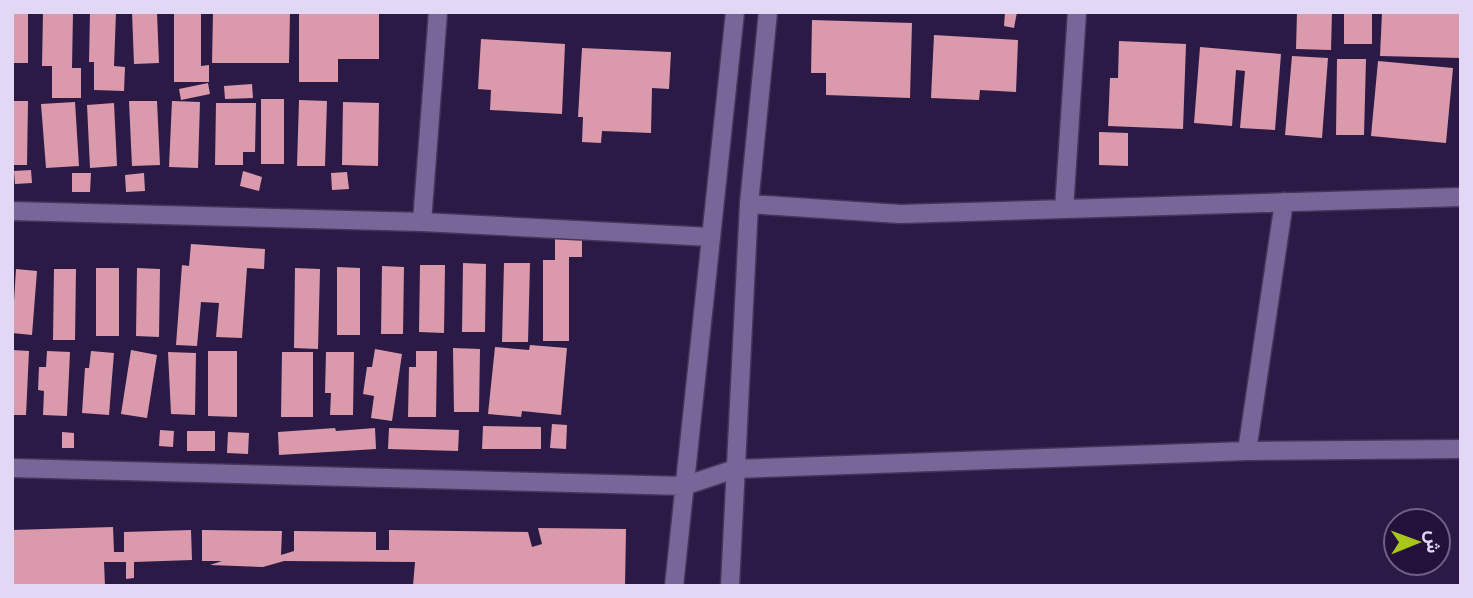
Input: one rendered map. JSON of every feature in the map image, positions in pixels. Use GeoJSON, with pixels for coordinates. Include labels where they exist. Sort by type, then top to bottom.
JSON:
{"type":"FeatureCollection","features":[{"type":"Feature","properties":{"kind":"street"},"geometry":{"type":"LineString","coordinates":[[422,222],[438,12]]}},
{"type":"Feature","properties":{"kind":"street"},"geometry":{"type":"LineString","coordinates":[[674,586],[735,12]]}},
{"type":"Feature","properties":{"kind":"street"},"geometry":{"type":"LineString","coordinates":[[730,586],[749,204],[768,12]]}},
{"type":"Feature","properties":{"kind":"street"},"geometry":{"type":"LineString","coordinates":[[1064,209],[1077,12]]}},
{"type":"Feature","properties":{"kind":"street"},"geometry":{"type":"LineString","coordinates":[[749,204],[900,214],[1461,197]]}},
{"type":"Feature","properties":{"kind":"street"},"geometry":{"type":"LineString","coordinates":[[1247,451],[1283,202]]}},
{"type":"Feature","properties":{"kind":"street"},"geometry":{"type":"LineString","coordinates":[[12,211],[422,222],[712,237]]}},
{"type":"Feature","properties":{"kind":"street"},"geometry":{"type":"LineString","coordinates":[[12,468],[684,486],[736,469],[1247,451],[1461,449]]}},
{"type":"Feature","properties":{"kind":"building"},"geometry":{"type":"Polygon","coordinates":[[[12,12],[28,12],[28,63],[12,63],[12,12]]]}},
{"type":"Feature","properties":{"kind":"building"},"geometry":{"type":"Polygon","coordinates":[[[43,12],[73,12],[72,68],[81,68],[81,98],[52,98],[52,66],[42,66],[43,12]]]}},
{"type":"Feature","properties":{"kind":"building"},"geometry":{"type":"Polygon","coordinates":[[[90,12],[116,12],[114,66],[125,67],[124,91],[94,90],[94,62],[89,62],[90,12]]]}},
{"type":"Feature","properties":{"kind":"building"},"geometry":{"type":"Polygon","coordinates":[[[132,12],[157,12],[159,63],[134,64],[132,12]]]}},
{"type":"Feature","properties":{"kind":"building"},"geometry":{"type":"Polygon","coordinates":[[[174,12],[201,12],[201,66],[209,65],[209,82],[174,82],[174,12]]]}},
{"type":"Feature","properties":{"kind":"building"},"geometry":{"type":"Polygon","coordinates":[[[213,12],[290,12],[289,63],[212,63],[213,12]]]}},
{"type":"Feature","properties":{"kind":"building"},"geometry":{"type":"Polygon","coordinates":[[[299,12],[379,12],[379,59],[338,59],[338,82],[299,82],[299,12]]]}},
{"type":"Feature","properties":{"kind":"building"},"geometry":{"type":"Polygon","coordinates":[[[1005,12],[1017,12],[1014,28],[1004,26],[1005,12]]]}},
{"type":"Feature","properties":{"kind":"building"},"geometry":{"type":"Polygon","coordinates":[[[1297,12],[1332,12],[1331,50],[1296,49],[1297,12]]]}},
{"type":"Feature","properties":{"kind":"building"},"geometry":{"type":"Polygon","coordinates":[[[1344,12],[1372,12],[1372,44],[1344,44],[1344,12]]]}},
{"type":"Feature","properties":{"kind":"building"},"geometry":{"type":"Polygon","coordinates":[[[1382,12],[1461,12],[1461,58],[1380,56],[1382,12]]]}},
{"type":"Feature","properties":{"kind":"building"},"geometry":{"type":"Polygon","coordinates":[[[812,20],[912,23],[910,98],[826,95],[826,73],[811,73],[812,20]]]}},
{"type":"Feature","properties":{"kind":"building"},"geometry":{"type":"Polygon","coordinates":[[[934,35],[1018,40],[1016,92],[980,90],[979,100],[931,98],[934,35]]]}},
{"type":"Feature","properties":{"kind":"building"},"geometry":{"type":"Polygon","coordinates":[[[481,39],[565,44],[562,114],[490,110],[491,90],[478,89],[481,39]]]}},
{"type":"Feature","properties":{"kind":"building"},"geometry":{"type":"Polygon","coordinates":[[[1119,41],[1186,44],[1183,129],[1108,126],[1110,78],[1118,78],[1119,41]]]}},
{"type":"Feature","properties":{"kind":"building"},"geometry":{"type":"Polygon","coordinates":[[[1200,47],[1281,54],[1275,130],[1240,128],[1245,71],[1236,70],[1232,126],[1194,123],[1200,47]]]}},
{"type":"Feature","properties":{"kind":"building"},"geometry":{"type":"Polygon","coordinates":[[[582,48],[671,52],[669,89],[652,88],[651,133],[602,131],[601,143],[582,142],[583,117],[578,117],[582,48]]]}},
{"type":"Feature","properties":{"kind":"building"},"geometry":{"type":"Polygon","coordinates":[[[1292,56],[1328,58],[1322,138],[1285,135],[1292,56]]]}},
{"type":"Feature","properties":{"kind":"building"},"geometry":{"type":"Polygon","coordinates":[[[1337,59],[1366,59],[1364,135],[1336,135],[1337,59]]]}},
{"type":"Feature","properties":{"kind":"building"},"geometry":{"type":"Polygon","coordinates":[[[1378,61],[1453,68],[1446,143],[1371,136],[1378,61]]]}},
{"type":"Feature","properties":{"kind":"building"},"geometry":{"type":"Polygon","coordinates":[[[208,83],[210,94],[181,100],[179,89],[208,83]]]}},
{"type":"Feature","properties":{"kind":"building"},"geometry":{"type":"Polygon","coordinates":[[[252,84],[253,98],[225,99],[224,86],[252,84]]]}},
{"type":"Feature","properties":{"kind":"building"},"geometry":{"type":"Polygon","coordinates":[[[261,99],[284,99],[284,164],[261,164],[261,99]]]}},
{"type":"Feature","properties":{"kind":"building"},"geometry":{"type":"Polygon","coordinates":[[[299,100],[327,101],[325,166],[297,166],[299,100]]]}},
{"type":"Feature","properties":{"kind":"building"},"geometry":{"type":"Polygon","coordinates":[[[12,101],[28,101],[27,165],[12,165],[12,101]]]}},
{"type":"Feature","properties":{"kind":"building"},"geometry":{"type":"Polygon","coordinates":[[[129,101],[157,101],[160,165],[132,166],[129,101]]]}},
{"type":"Feature","properties":{"kind":"building"},"geometry":{"type":"Polygon","coordinates":[[[172,101],[200,102],[198,168],[169,167],[172,101]]]}},
{"type":"Feature","properties":{"kind":"building"},"geometry":{"type":"Polygon","coordinates":[[[75,102],[79,166],[46,168],[41,104],[75,102]]]}},
{"type":"Feature","properties":{"kind":"building"},"geometry":{"type":"Polygon","coordinates":[[[343,102],[379,103],[378,166],[342,165],[343,102]]]}},
{"type":"Feature","properties":{"kind":"building"},"geometry":{"type":"Polygon","coordinates":[[[114,103],[117,166],[90,168],[87,105],[114,103]]]}},
{"type":"Feature","properties":{"kind":"building"},"geometry":{"type":"Polygon","coordinates":[[[216,103],[256,103],[255,152],[243,152],[243,165],[215,165],[216,103]]]}},
{"type":"Feature","properties":{"kind":"building"},"geometry":{"type":"Polygon","coordinates":[[[1099,132],[1128,133],[1128,166],[1099,165],[1099,132]]]}},
{"type":"Feature","properties":{"kind":"building"},"geometry":{"type":"Polygon","coordinates":[[[31,170],[32,183],[15,184],[14,171],[31,170]]]}},
{"type":"Feature","properties":{"kind":"building"},"geometry":{"type":"Polygon","coordinates":[[[243,171],[262,177],[259,191],[240,186],[243,171]]]}},
{"type":"Feature","properties":{"kind":"building"},"geometry":{"type":"Polygon","coordinates":[[[347,172],[349,189],[332,190],[331,173],[347,172]]]}},
{"type":"Feature","properties":{"kind":"building"},"geometry":{"type":"Polygon","coordinates":[[[72,173],[91,173],[90,192],[72,192],[72,173]]]}},
{"type":"Feature","properties":{"kind":"building"},"geometry":{"type":"Polygon","coordinates":[[[144,173],[145,191],[126,192],[125,175],[144,173]]]}},
{"type":"Feature","properties":{"kind":"building"},"geometry":{"type":"Polygon","coordinates":[[[555,239],[582,240],[582,257],[569,257],[569,341],[543,341],[543,260],[555,260],[555,239]]]}},
{"type":"Feature","properties":{"kind":"building"},"geometry":{"type":"Polygon","coordinates":[[[191,244],[265,249],[264,269],[247,268],[242,338],[216,337],[219,303],[201,302],[197,346],[176,345],[182,265],[189,266],[191,244]]]}},
{"type":"Feature","properties":{"kind":"building"},"geometry":{"type":"Polygon","coordinates":[[[463,263],[486,264],[485,332],[462,332],[463,263]]]}},
{"type":"Feature","properties":{"kind":"building"},"geometry":{"type":"Polygon","coordinates":[[[504,263],[530,263],[528,342],[502,342],[504,263]]]}},
{"type":"Feature","properties":{"kind":"building"},"geometry":{"type":"Polygon","coordinates":[[[420,265],[445,265],[444,333],[419,332],[420,265]]]}},
{"type":"Feature","properties":{"kind":"building"},"geometry":{"type":"Polygon","coordinates":[[[382,266],[404,267],[403,334],[381,334],[382,266]]]}},
{"type":"Feature","properties":{"kind":"building"},"geometry":{"type":"Polygon","coordinates":[[[337,267],[360,268],[360,335],[337,335],[337,267]]]}},
{"type":"Feature","properties":{"kind":"building"},"geometry":{"type":"Polygon","coordinates":[[[96,268],[119,268],[119,336],[96,336],[96,268]]]}},
{"type":"Feature","properties":{"kind":"building"},"geometry":{"type":"Polygon","coordinates":[[[137,268],[160,269],[159,337],[136,336],[137,268]]]}},
{"type":"Feature","properties":{"kind":"building"},"geometry":{"type":"Polygon","coordinates":[[[295,268],[320,269],[318,349],[294,348],[295,268]]]}},
{"type":"Feature","properties":{"kind":"building"},"geometry":{"type":"Polygon","coordinates":[[[16,269],[37,271],[32,335],[12,333],[16,269]]]}},
{"type":"Feature","properties":{"kind":"building"},"geometry":{"type":"Polygon","coordinates":[[[54,269],[76,269],[75,340],[53,340],[54,269]]]}},
{"type":"Feature","properties":{"kind":"building"},"geometry":{"type":"Polygon","coordinates":[[[530,345],[567,348],[561,415],[522,411],[521,417],[488,414],[495,347],[529,350],[530,345]]]}},
{"type":"Feature","properties":{"kind":"building"},"geometry":{"type":"Polygon","coordinates":[[[453,348],[480,349],[479,412],[454,412],[453,348]]]}},
{"type":"Feature","properties":{"kind":"building"},"geometry":{"type":"Polygon","coordinates":[[[375,349],[402,354],[392,421],[371,418],[374,396],[363,394],[367,367],[372,367],[375,349]]]}},
{"type":"Feature","properties":{"kind":"building"},"geometry":{"type":"Polygon","coordinates":[[[12,350],[29,351],[26,415],[12,415],[12,350]]]}},
{"type":"Feature","properties":{"kind":"building"},"geometry":{"type":"Polygon","coordinates":[[[131,350],[157,355],[147,418],[121,414],[131,350]]]}},
{"type":"Feature","properties":{"kind":"building"},"geometry":{"type":"Polygon","coordinates":[[[47,351],[70,352],[67,416],[43,415],[44,391],[38,390],[39,367],[46,367],[47,351]]]}},
{"type":"Feature","properties":{"kind":"building"},"geometry":{"type":"Polygon","coordinates":[[[91,351],[114,353],[109,415],[82,413],[85,368],[89,368],[91,351]]]}},
{"type":"Feature","properties":{"kind":"building"},"geometry":{"type":"Polygon","coordinates":[[[208,351],[237,351],[237,417],[208,416],[208,351]]]}},
{"type":"Feature","properties":{"kind":"building"},"geometry":{"type":"Polygon","coordinates":[[[416,351],[437,351],[436,417],[408,417],[409,367],[416,367],[416,351]]]}},
{"type":"Feature","properties":{"kind":"building"},"geometry":{"type":"Polygon","coordinates":[[[168,352],[196,353],[195,415],[171,414],[168,352]]]}},
{"type":"Feature","properties":{"kind":"building"},"geometry":{"type":"Polygon","coordinates":[[[282,352],[313,352],[313,417],[281,417],[282,352]]]}},
{"type":"Feature","properties":{"kind":"building"},"geometry":{"type":"Polygon","coordinates":[[[326,352],[354,352],[353,415],[330,415],[331,393],[325,393],[326,352]]]}},
{"type":"Feature","properties":{"kind":"building"},"geometry":{"type":"Polygon","coordinates":[[[552,424],[567,425],[566,449],[550,448],[552,424]]]}},
{"type":"Feature","properties":{"kind":"building"},"geometry":{"type":"Polygon","coordinates":[[[483,426],[541,427],[541,449],[482,449],[483,426]]]}},
{"type":"Feature","properties":{"kind":"building"},"geometry":{"type":"Polygon","coordinates":[[[335,428],[336,431],[375,428],[376,449],[279,455],[278,432],[335,428]]]}},
{"type":"Feature","properties":{"kind":"building"},"geometry":{"type":"Polygon","coordinates":[[[389,428],[459,430],[458,451],[388,449],[389,428]]]}},
{"type":"Feature","properties":{"kind":"building"},"geometry":{"type":"Polygon","coordinates":[[[160,430],[174,431],[173,447],[159,446],[160,430]]]}},
{"type":"Feature","properties":{"kind":"building"},"geometry":{"type":"Polygon","coordinates":[[[187,431],[215,431],[215,451],[187,451],[187,431]]]}},
{"type":"Feature","properties":{"kind":"building"},"geometry":{"type":"Polygon","coordinates":[[[62,432],[74,433],[74,448],[62,448],[62,432]]]}},
{"type":"Feature","properties":{"kind":"building"},"geometry":{"type":"Polygon","coordinates":[[[228,432],[249,433],[248,454],[227,453],[228,432]]]}},
{"type":"Feature","properties":{"kind":"building"},"geometry":{"type":"Polygon","coordinates":[[[113,527],[114,552],[124,552],[124,532],[191,530],[192,560],[134,562],[134,578],[126,579],[126,562],[104,562],[105,586],[12,586],[12,530],[113,527]]]}},
{"type":"Feature","properties":{"kind":"building"},"geometry":{"type":"Polygon","coordinates":[[[538,528],[626,529],[625,586],[413,586],[415,562],[284,561],[263,567],[210,565],[222,561],[202,561],[202,530],[282,531],[281,555],[294,551],[294,531],[376,532],[376,550],[389,550],[389,530],[528,532],[532,547],[542,544],[538,528]]]}}]}
